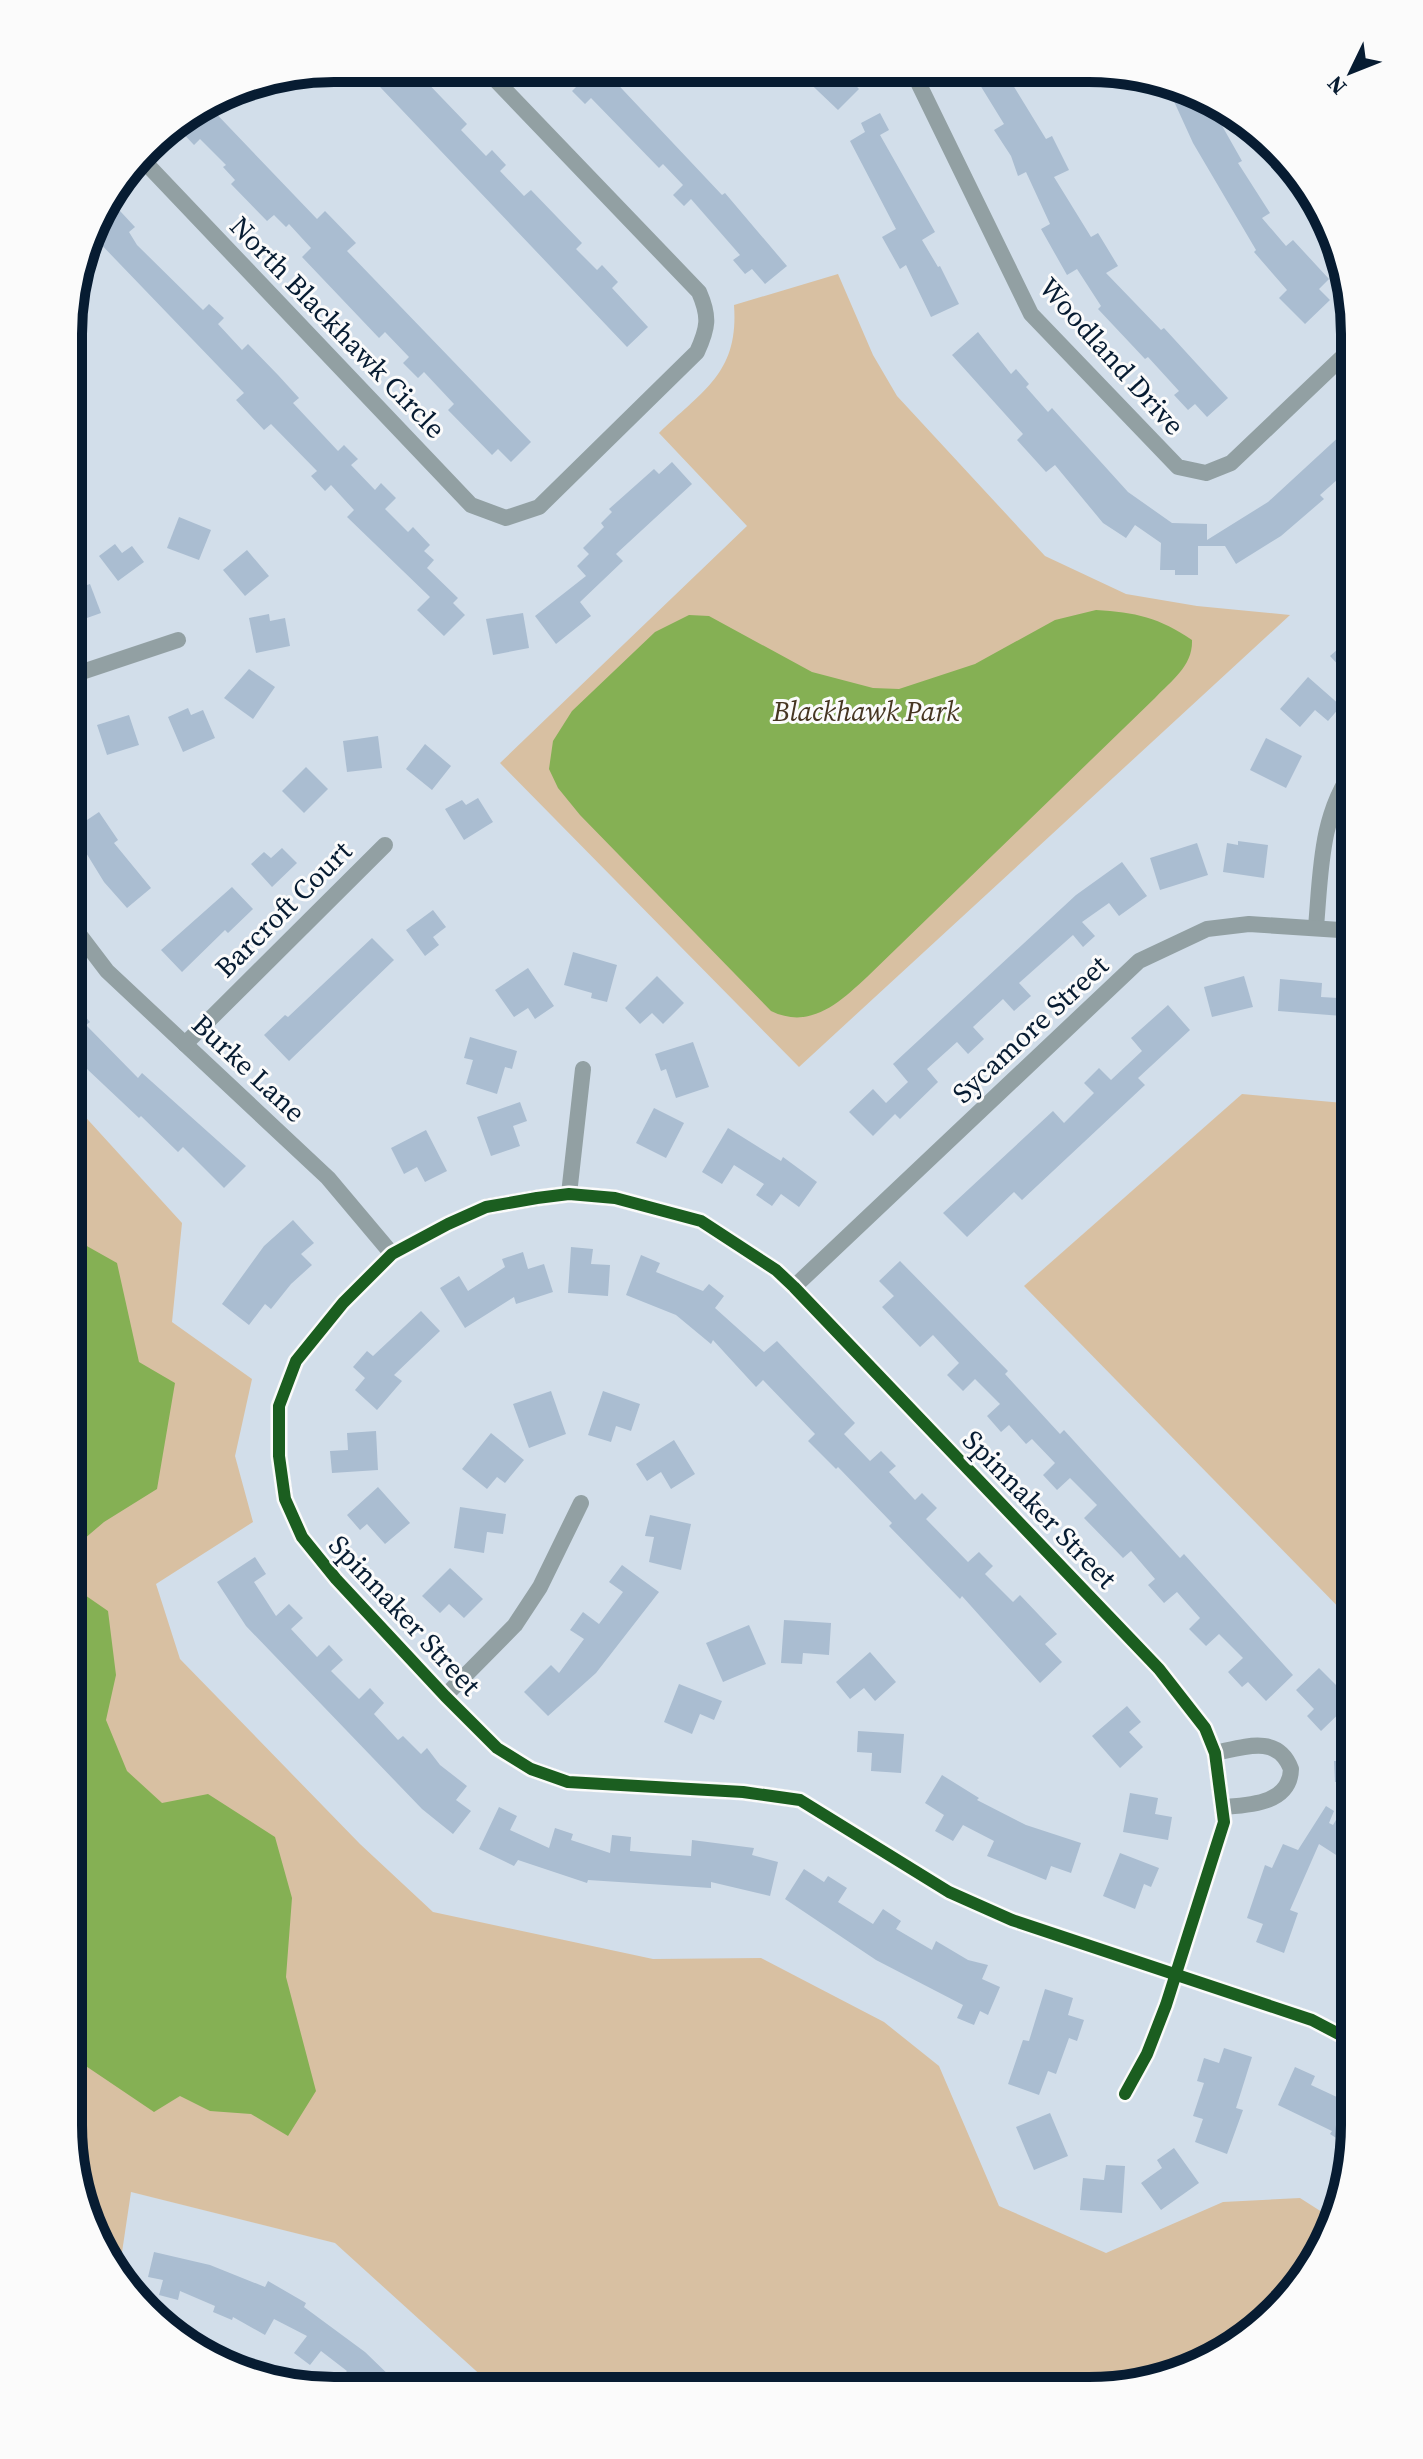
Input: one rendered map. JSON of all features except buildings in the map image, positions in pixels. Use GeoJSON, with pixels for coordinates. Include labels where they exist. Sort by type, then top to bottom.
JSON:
{"type":"FeatureCollection","features":[{"type":"Feature","properties":{"kind":"street","name":"Woodland Drive"},"geometry":{"type":"LineString","coordinates":[[918,82],[1031,314],[1178,467],[1206,473],[1231,463],[1341,358]]}},
{"type":"Feature","properties":{"kind":"street","name":"North Blackhawk Circle"},"geometry":{"type":"LineString","coordinates":[[147,165],[471,505],[506,518],[539,507],[697,352],[708,330],[708,312],[699,292],[498,83]]}},
{"type":"Feature","properties":{"kind":"street"},"geometry":{"type":"LineString","coordinates":[[82,672],[178,640]]}},
{"type":"Feature","properties":{"kind":"street"},"geometry":{"type":"LineString","coordinates":[[1316,927],[1323,835],[1341,786]]}},
{"type":"Feature","properties":{"kind":"street","name":"Barcroft Court"},"geometry":{"type":"LineString","coordinates":[[185,1044],[385,845]]}},
{"type":"Feature","properties":{"kind":"street","name":"Sycamore Street"},"geometry":{"type":"LineString","coordinates":[[794,1287],[1139,961],[1207,929],[1249,924],[1341,930]]}},
{"type":"Feature","properties":{"kind":"street","name":"Burke Lane"},"geometry":{"type":"LineString","coordinates":[[82,938],[107,971],[328,1178],[392,1254]]}},
{"type":"Feature","properties":{"kind":"street"},"geometry":{"type":"LineString","coordinates":[[569,1194],[583,1069]]}},
{"type":"Feature","properties":{"kind":"street","name":"Spinnaker Street"},"geometry":{"type":"LineString","coordinates":[[1175,1972],[1224,1822],[1215,1753],[1205,1728],[1159,1669],[776,1270],[701,1221],[615,1198],[569,1194],[486,1207],[392,1254],[343,1303],[296,1361],[279,1406],[279,1456],[285,1499],[302,1537],[336,1579],[497,1748],[531,1769],[568,1782],[743,1792],[800,1800],[949,1892],[1012,1920],[1175,1972],[1312,2020],[1340,2035]]}},
{"type":"Feature","properties":{"kind":"street"},"geometry":{"type":"LineString","coordinates":[[445,1696],[515,1625],[540,1587],[581,1503]]}},
{"type":"Feature","properties":{"kind":"street"},"geometry":{"type":"LineString","coordinates":[[1215,1753],[1249,1745],[1273,1747],[1282,1752],[1291,1769],[1286,1788],[1267,1801],[1223,1807]]}},
{"type":"Feature","properties":{"kind":"street"},"geometry":{"type":"LineString","coordinates":[[1125,2094],[1147,2054],[1175,1972]]}},
{"type":"Feature","properties":{"kind":"green space","name":"Blackhawk Park"},"geometry":{"type":"Polygon","coordinates":[[[838,274],[873,355],[897,396],[1045,556],[1126,594],[1197,606],[1290,615],[799,1067],[500,763],[747,526],[659,433],[703,392],[724,364],[731,348],[734,305],[838,274]]]}},
{"type":"Feature","properties":{"kind":"green space"},"geometry":{"type":"Polygon","coordinates":[[[1242,1094],[1341,1103],[1340,1609],[1024,1286],[1242,1094]]]}},
{"type":"Feature","properties":{"kind":"green space"},"geometry":{"type":"Polygon","coordinates":[[[82,1113],[182,1223],[172,1322],[252,1379],[235,1456],[253,1522],[156,1584],[180,1659],[360,1844],[433,1912],[653,1959],[761,1958],[884,2022],[939,2066],[999,2206],[1106,2253],[1223,2202],[1300,2198],[1325,2214],[1307,2251],[1289,2278],[1242,2325],[1201,2351],[1170,2364],[1138,2372],[1089,2377],[483,2377],[335,2243],[131,2192],[121,2260],[95,2206],[87,2174],[82,2125],[82,1113]]]}},
{"type":"Feature","properties":{"kind":"shaded area"},"geometry":{"type":"Polygon","coordinates":[[[1096,610],[1123,612],[1169,626],[1192,640],[1189,658],[1155,698],[867,977],[835,1004],[811,1015],[785,1016],[771,1011],[580,815],[558,788],[549,769],[553,741],[572,711],[655,632],[689,615],[709,616],[812,672],[873,688],[899,689],[975,664],[1055,620],[1096,610]]]}},
{"type":"Feature","properties":{"kind":"shaded area"},"geometry":{"type":"Polygon","coordinates":[[[82,1243],[117,1263],[139,1362],[175,1383],[157,1489],[104,1522],[82,1541],[82,1243]]]}},
{"type":"Feature","properties":{"kind":"shaded area"},"geometry":{"type":"Polygon","coordinates":[[[82,1593],[108,1611],[116,1675],[106,1720],[127,1771],[162,1803],[208,1794],[275,1837],[292,1898],[286,1977],[316,2091],[288,2136],[251,2114],[210,2111],[180,2096],[154,2112],[82,2063],[82,1593]]]}},
{"type":"Feature","properties":{"kind":"cycle path"},"geometry":{"type":"LineString","coordinates":[[569,1194],[615,1198],[701,1221],[776,1270],[1159,1669],[1205,1728],[1215,1753],[1224,1822],[1176,1975],[1012,1920],[949,1892],[800,1800],[743,1792],[568,1782],[531,1769],[497,1748],[336,1579],[302,1537],[285,1499],[279,1456],[279,1406],[296,1361],[343,1303],[392,1254],[486,1207],[569,1194]]}},
{"type":"Feature","properties":{"kind":"cycle path"},"geometry":{"type":"LineString","coordinates":[[1125,2094],[1147,2054],[1176,1975]]}},
{"type":"Feature","properties":{"kind":"cycle path"},"geometry":{"type":"LineString","coordinates":[[1176,1975],[1312,2020],[1340,2035]]}}]}
